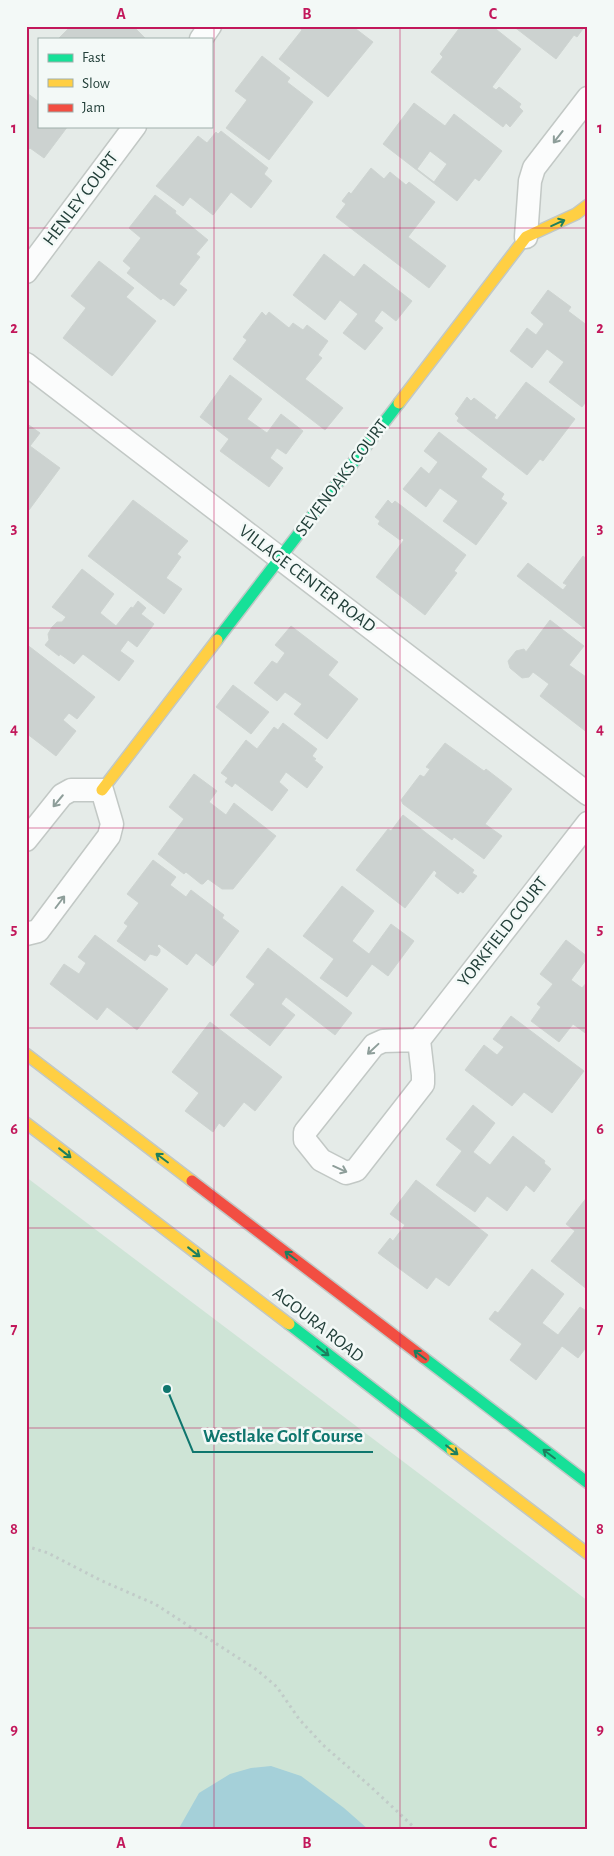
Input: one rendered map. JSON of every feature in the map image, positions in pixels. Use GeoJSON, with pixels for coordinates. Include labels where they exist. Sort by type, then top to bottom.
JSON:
{"type":"FeatureCollection","features":[{"type":"Feature","properties":{"kind":"main road","name":"SEVENOAKS COURT"},"geometry":{"type":"LineString","coordinates":[[102,790],[526,237],[576,214],[588,205]]}},
{"type":"Feature","properties":{"kind":"main road"},"geometry":{"type":"LineString","coordinates":[[26,1054],[588,1483]]}},
{"type":"Feature","properties":{"kind":"main road","name":"AGOURA ROAD"},"geometry":{"type":"LineString","coordinates":[[26,1123],[588,1554]]}},
{"type":"Feature","properties":{"kind":"street"},"geometry":{"type":"LineString","coordinates":[[526,237],[530,181],[534,168],[588,98]]}},
{"type":"Feature","properties":{"kind":"street","name":"HENLEY COURT"},"geometry":{"type":"LineString","coordinates":[[26,272],[134,128]]}},
{"type":"Feature","properties":{"kind":"street","name":"VILLAGE CENTER ROAD"},"geometry":{"type":"LineString","coordinates":[[26,364],[588,794]]}},
{"type":"Feature","properties":{"kind":"street"},"geometry":{"type":"LineString","coordinates":[[26,840],[62,795],[71,790],[102,790],[112,824],[109,836],[38,930],[26,934]]}},
{"type":"Feature","properties":{"kind":"street","name":"YORKFIELD COURT"},"geometry":{"type":"LineString","coordinates":[[419,1040],[588,823]]}},
{"type":"Feature","properties":{"kind":"street"},"geometry":{"type":"LineString","coordinates":[[419,1040],[423,1084],[356,1170],[346,1173],[321,1160],[305,1140],[305,1132],[374,1045],[383,1041],[419,1040]]}},
{"type":"Feature","properties":{"kind":"path"},"geometry":{"type":"LineString","coordinates":[[26,1546],[48,1553],[102,1582],[155,1604],[257,1670],[277,1687],[299,1719],[323,1745],[417,1830]]}},
{"type":"Feature","properties":{"kind":"green space"},"geometry":{"type":"Polygon","coordinates":[[[26,1177],[588,1601],[588,1830],[26,1830],[26,1177]]]}},
{"type":"Feature","properties":{"kind":"water"},"geometry":{"type":"Polygon","coordinates":[[[271,1766],[301,1776],[344,1808],[369,1830],[178,1830],[199,1793],[230,1774],[251,1768],[271,1766]]]}},
{"type":"Feature","properties":{"kind":"building"},"geometry":{"type":"Polygon","coordinates":[[[71,26],[133,26],[145,38],[59,38],[71,26]]]}},
{"type":"Feature","properties":{"kind":"building"},"geometry":{"type":"Polygon","coordinates":[[[297,26],[352,26],[373,42],[328,97],[279,59],[302,30],[297,26]]]}},
{"type":"Feature","properties":{"kind":"building"},"geometry":{"type":"Polygon","coordinates":[[[461,26],[492,26],[521,49],[492,87],[496,90],[499,87],[521,104],[519,107],[523,111],[510,127],[506,123],[503,127],[431,72],[443,57],[440,54],[461,26]]]}},
{"type":"Feature","properties":{"kind":"building"},"geometry":{"type":"Polygon","coordinates":[[[513,26],[585,26],[577,37],[574,35],[556,59],[513,26]]]}},
{"type":"Feature","properties":{"kind":"building"},"geometry":{"type":"Polygon","coordinates":[[[262,56],[290,78],[287,82],[313,102],[269,160],[226,128],[247,100],[235,91],[262,56]]]}},
{"type":"Feature","properties":{"kind":"building"},"geometry":{"type":"Polygon","coordinates":[[[27,93],[38,101],[38,128],[66,128],[44,158],[30,148],[26,152],[27,93]]]}},
{"type":"Feature","properties":{"kind":"building"},"geometry":{"type":"Polygon","coordinates":[[[414,103],[445,126],[454,114],[502,151],[479,181],[475,178],[457,201],[383,144],[414,103]],[[430,151],[417,169],[434,182],[447,164],[430,151]]]}},
{"type":"Feature","properties":{"kind":"building"},"geometry":{"type":"Polygon","coordinates":[[[221,131],[268,168],[264,174],[272,181],[251,208],[231,192],[213,215],[190,197],[183,206],[156,186],[198,136],[207,143],[216,132],[218,134],[221,131]]]}},
{"type":"Feature","properties":{"kind":"building"},"geometry":{"type":"Polygon","coordinates":[[[371,168],[384,179],[390,172],[406,185],[409,182],[435,202],[408,237],[446,266],[429,288],[336,217],[346,204],[342,201],[349,192],[351,194],[371,168]]]}},
{"type":"Feature","properties":{"kind":"building"},"geometry":{"type":"Polygon","coordinates":[[[155,195],[208,240],[196,254],[200,257],[179,284],[187,290],[174,306],[163,298],[161,300],[127,273],[131,268],[123,261],[141,238],[129,228],[155,195]]]}},
{"type":"Feature","properties":{"kind":"building"},"geometry":{"type":"Polygon","coordinates":[[[324,254],[354,277],[364,264],[412,301],[396,321],[382,310],[374,321],[383,328],[365,350],[343,333],[358,314],[340,300],[325,320],[293,295],[324,254]]]}},
{"type":"Feature","properties":{"kind":"building"},"geometry":{"type":"Polygon","coordinates":[[[99,261],[134,288],[126,297],[156,321],[112,376],[63,338],[86,308],[71,296],[99,261]]]}},
{"type":"Feature","properties":{"kind":"building"},"geometry":{"type":"Polygon","coordinates":[[[548,290],[571,307],[568,311],[588,326],[588,338],[584,343],[588,347],[588,399],[582,407],[549,382],[564,362],[547,349],[532,368],[510,351],[527,328],[536,335],[544,324],[531,313],[548,290]]]}},
{"type":"Feature","properties":{"kind":"building"},"geometry":{"type":"Polygon","coordinates":[[[262,312],[266,316],[269,312],[289,328],[293,323],[303,330],[307,325],[328,341],[318,355],[322,358],[305,379],[343,408],[325,430],[233,359],[247,340],[243,337],[262,312]]]}},
{"type":"Feature","properties":{"kind":"building"},"geometry":{"type":"Polygon","coordinates":[[[230,375],[262,399],[247,419],[267,433],[281,414],[303,431],[286,454],[277,448],[270,458],[283,468],[269,487],[220,451],[229,439],[200,417],[230,375]]]}},
{"type":"Feature","properties":{"kind":"building"},"geometry":{"type":"Polygon","coordinates":[[[526,382],[575,419],[543,461],[540,459],[527,475],[457,421],[459,418],[455,414],[467,397],[471,401],[474,398],[496,415],[494,418],[497,420],[526,382]]]}},
{"type":"Feature","properties":{"kind":"building"},"geometry":{"type":"Polygon","coordinates":[[[26,423],[40,433],[30,446],[60,468],[29,510],[26,508],[26,423]]]}},
{"type":"Feature","properties":{"kind":"building"},"geometry":{"type":"Polygon","coordinates":[[[439,432],[487,469],[481,477],[504,494],[501,499],[507,503],[476,545],[443,521],[458,501],[440,488],[426,507],[403,489],[421,467],[429,474],[438,462],[424,451],[439,432]]]}},
{"type":"Feature","properties":{"kind":"building"},"geometry":{"type":"Polygon","coordinates":[[[133,500],[188,541],[177,554],[181,557],[166,578],[182,589],[164,614],[88,556],[133,500]]]}},
{"type":"Feature","properties":{"kind":"building"},"geometry":{"type":"Polygon","coordinates":[[[388,500],[392,504],[395,501],[466,555],[454,571],[457,573],[425,615],[376,577],[404,540],[402,538],[400,540],[378,524],[380,521],[375,517],[388,500]]]}},
{"type":"Feature","properties":{"kind":"building"},"geometry":{"type":"Polygon","coordinates":[[[583,556],[588,560],[588,631],[517,576],[528,563],[563,590],[567,585],[563,583],[583,556]]]}},
{"type":"Feature","properties":{"kind":"building"},"geometry":{"type":"Polygon","coordinates":[[[82,569],[114,594],[100,613],[116,626],[138,601],[146,608],[141,614],[154,624],[137,647],[128,640],[120,651],[134,661],[119,681],[83,654],[74,664],[60,654],[59,656],[45,645],[49,640],[48,634],[52,627],[57,622],[62,622],[66,617],[52,607],[82,569]]]}},
{"type":"Feature","properties":{"kind":"building"},"geometry":{"type":"Polygon","coordinates":[[[550,620],[584,646],[569,665],[586,677],[588,675],[588,733],[540,696],[549,684],[533,672],[529,677],[522,678],[510,668],[508,661],[516,651],[524,649],[526,652],[550,620]]]}},
{"type":"Feature","properties":{"kind":"building"},"geometry":{"type":"Polygon","coordinates":[[[291,626],[338,662],[328,675],[358,699],[327,739],[294,714],[302,704],[285,692],[277,701],[254,683],[272,661],[277,664],[285,653],[275,645],[291,626]]]}},
{"type":"Feature","properties":{"kind":"building"},"geometry":{"type":"Polygon","coordinates":[[[26,644],[95,697],[77,719],[69,713],[63,720],[76,731],[56,756],[26,733],[26,644]]]}},
{"type":"Feature","properties":{"kind":"building"},"geometry":{"type":"Polygon","coordinates":[[[233,685],[269,712],[251,734],[216,707],[233,685]]]}},
{"type":"Feature","properties":{"kind":"building"},"geometry":{"type":"Polygon","coordinates":[[[283,723],[317,749],[312,756],[323,767],[307,788],[286,772],[279,782],[288,790],[272,811],[235,783],[232,787],[225,782],[228,778],[221,773],[246,740],[257,749],[274,727],[278,730],[283,723]]]}},
{"type":"Feature","properties":{"kind":"building"},"geometry":{"type":"Polygon","coordinates":[[[445,743],[484,771],[486,769],[512,789],[485,824],[502,836],[484,859],[454,837],[452,840],[403,804],[401,800],[420,775],[424,777],[430,769],[426,767],[445,743]]]}},
{"type":"Feature","properties":{"kind":"building"},"geometry":{"type":"Polygon","coordinates":[[[194,774],[217,791],[209,802],[226,815],[234,803],[276,836],[233,889],[222,889],[208,879],[201,884],[186,872],[184,874],[158,854],[184,819],[169,807],[194,774]]]}},
{"type":"Feature","properties":{"kind":"building"},"geometry":{"type":"Polygon","coordinates":[[[403,815],[474,870],[472,873],[477,876],[463,893],[460,891],[458,894],[435,876],[437,873],[434,870],[405,908],[356,870],[388,829],[391,831],[403,815]]]}},
{"type":"Feature","properties":{"kind":"building"},"geometry":{"type":"Polygon","coordinates":[[[153,860],[176,877],[170,885],[186,897],[191,890],[224,915],[222,918],[239,931],[213,966],[196,953],[187,965],[159,944],[157,946],[160,952],[157,956],[150,954],[145,961],[117,941],[128,926],[124,923],[139,903],[127,894],[153,860]]]}},
{"type":"Feature","properties":{"kind":"building"},"geometry":{"type":"Polygon","coordinates":[[[342,886],[374,911],[352,941],[369,954],[391,924],[414,941],[388,976],[372,964],[347,997],[320,978],[334,959],[303,936],[342,886]]]}},
{"type":"Feature","properties":{"kind":"building"},"geometry":{"type":"Polygon","coordinates":[[[95,935],[168,989],[137,1030],[107,1007],[97,1020],[50,984],[64,964],[79,974],[86,963],[78,957],[95,935]]]}},
{"type":"Feature","properties":{"kind":"building"},"geometry":{"type":"Polygon","coordinates":[[[566,940],[588,957],[571,980],[582,988],[588,981],[588,1035],[573,1024],[559,1042],[531,1021],[541,1007],[537,1004],[553,984],[540,974],[566,940]]]}},
{"type":"Feature","properties":{"kind":"building"},"geometry":{"type":"Polygon","coordinates":[[[268,948],[352,1013],[335,1035],[286,997],[281,1004],[295,1015],[270,1046],[230,1015],[255,984],[246,977],[268,948]]]}},
{"type":"Feature","properties":{"kind":"building"},"geometry":{"type":"Polygon","coordinates":[[[511,1016],[584,1071],[552,1113],[524,1092],[512,1106],[465,1070],[484,1045],[497,1055],[504,1047],[493,1039],[511,1016]]]}},
{"type":"Feature","properties":{"kind":"building"},"geometry":{"type":"Polygon","coordinates":[[[210,1022],[282,1077],[255,1111],[244,1102],[224,1127],[219,1123],[213,1132],[185,1111],[199,1093],[172,1072],[210,1022]]]}},
{"type":"Feature","properties":{"kind":"building"},"geometry":{"type":"Polygon","coordinates":[[[473,1105],[495,1123],[473,1152],[490,1165],[513,1136],[545,1161],[544,1163],[551,1169],[534,1192],[526,1185],[507,1211],[487,1196],[475,1212],[436,1185],[462,1151],[446,1139],[473,1105]]]}},
{"type":"Feature","properties":{"kind":"building"},"geometry":{"type":"Polygon","coordinates":[[[416,1180],[488,1235],[449,1286],[436,1277],[427,1289],[378,1253],[390,1238],[393,1241],[405,1225],[390,1214],[416,1180]]]}},
{"type":"Feature","properties":{"kind":"building"},"geometry":{"type":"Polygon","coordinates":[[[588,1196],[588,1290],[551,1261],[575,1231],[566,1224],[588,1196]]]}},
{"type":"Feature","properties":{"kind":"building"},"geometry":{"type":"Polygon","coordinates":[[[532,1269],[564,1294],[542,1323],[558,1335],[580,1307],[588,1312],[588,1345],[578,1358],[562,1346],[536,1380],[510,1360],[522,1344],[489,1319],[495,1311],[498,1313],[532,1269]]]}},
{"type":"Feature","properties":{"kind":"traffic: fast"},"geometry":{"type":"LineString","coordinates":[[217,640],[399,403]]}},
{"type":"Feature","properties":{"kind":"traffic: fast"},"geometry":{"type":"LineString","coordinates":[[289,1324],[452,1450]]}},
{"type":"Feature","properties":{"kind":"traffic: fast"},"geometry":{"type":"LineString","coordinates":[[424,1358],[588,1483]]}},
{"type":"Feature","properties":{"kind":"traffic: slow"},"geometry":{"type":"LineString","coordinates":[[399,403],[526,237],[576,214],[588,205]]}},
{"type":"Feature","properties":{"kind":"traffic: slow"},"geometry":{"type":"LineString","coordinates":[[102,790],[217,640]]}},
{"type":"Feature","properties":{"kind":"traffic: slow"},"geometry":{"type":"LineString","coordinates":[[26,1054],[192,1181]]}},
{"type":"Feature","properties":{"kind":"traffic: slow"},"geometry":{"type":"LineString","coordinates":[[26,1123],[289,1324]]}},
{"type":"Feature","properties":{"kind":"traffic: slow"},"geometry":{"type":"LineString","coordinates":[[452,1450],[588,1554]]}},
{"type":"Feature","properties":{"kind":"traffic: jam"},"geometry":{"type":"LineString","coordinates":[[192,1181],[424,1358]]}},
{"type":"Feature","properties":{"kind":"place","name":"Westlake Golf Course"},"geometry":{"type":"Point","coordinates":[167,1389]}}]}
